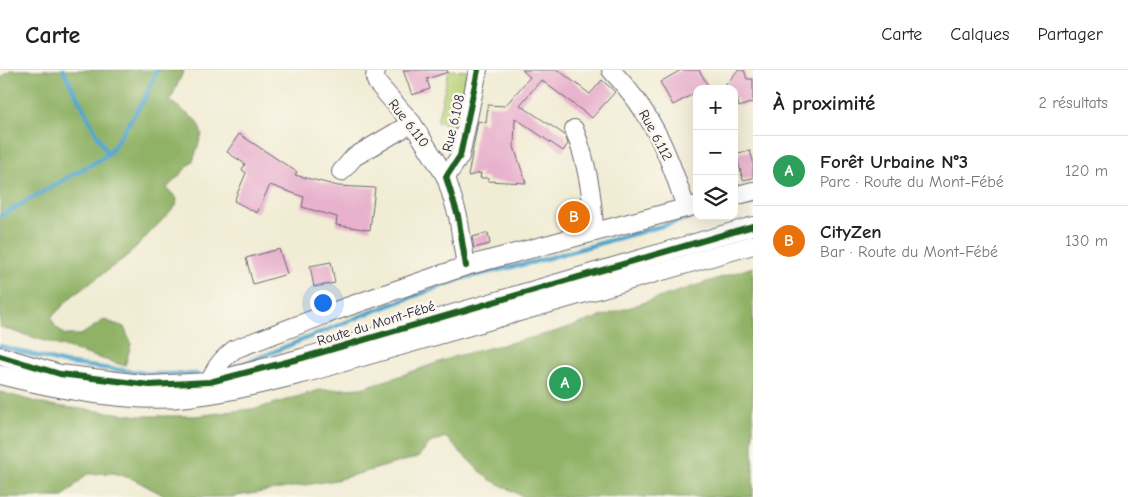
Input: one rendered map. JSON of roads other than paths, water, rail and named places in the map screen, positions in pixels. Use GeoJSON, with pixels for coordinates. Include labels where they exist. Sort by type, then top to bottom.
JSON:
{"type":"FeatureCollection","features":[{"type":"Feature","properties":{"kind":"street","name":"Rue 6.110"},"geometry":{"type":"LineString","coordinates":[[376,70],[374,78],[377,83],[412,123],[446,177]]}},
{"type":"Feature","properties":{"kind":"street","name":"Rue 6.108"},"geometry":{"type":"LineString","coordinates":[[446,177],[460,156],[478,70]]}},
{"type":"Feature","properties":{"kind":"street","name":"Rue 6.112"},"geometry":{"type":"LineString","coordinates":[[611,70],[649,115],[692,207]]}},
{"type":"Feature","properties":{"kind":"street"},"geometry":{"type":"LineString","coordinates":[[341,172],[354,157],[412,123]]}},
{"type":"Feature","properties":{"kind":"street"},"geometry":{"type":"LineString","coordinates":[[574,129],[587,172],[593,206],[594,232]]}},
{"type":"Feature","properties":{"kind":"street"},"geometry":{"type":"LineString","coordinates":[[446,177],[458,216],[466,266]]}},
{"type":"Feature","properties":{"kind":"street"},"geometry":{"type":"LineString","coordinates":[[738,195],[753,191]]}},
{"type":"Feature","properties":{"kind":"street"},"geometry":{"type":"LineString","coordinates":[[210,382],[214,369],[222,359],[235,350],[335,311],[466,266],[692,207]]}},
{"type":"Feature","properties":{"kind":"street","name":"Route du Mont-Fébé"},"geometry":{"type":"LineString","coordinates":[[0,356],[60,374],[150,386],[210,382],[302,358],[753,226]]}},
{"type":"Feature","properties":{"kind":"street","name":"Route du Mont-Fébé"},"geometry":{"type":"LineString","coordinates":[[0,375],[57,389],[149,398],[188,398],[306,373],[753,245]]}},
{"type":"Feature","properties":{"kind":"waterway"},"geometry":{"type":"LineString","coordinates":[[63,70],[108,155]]}},
{"type":"Feature","properties":{"kind":"waterway"},"geometry":{"type":"LineString","coordinates":[[0,216],[108,155],[144,100],[157,70]]}},
{"type":"Feature","properties":{"kind":"waterway"},"geometry":{"type":"LineString","coordinates":[[738,206],[753,203]]}},
{"type":"Feature","properties":{"kind":"waterway"},"geometry":{"type":"LineString","coordinates":[[236,367],[366,314],[464,278],[534,262],[693,217]]}},
{"type":"Feature","properties":{"kind":"waterway"},"geometry":{"type":"LineString","coordinates":[[0,346],[64,363],[151,374],[197,374]]}},
{"type":"Feature","properties":{"kind":"place","name":"CityZen"},"geometry":{"type":"Point","coordinates":[574,217]}},
{"type":"Feature","properties":{"kind":"place","name":"Forêt Urbaine N°3"},"geometry":{"type":"Point","coordinates":[565,383]}}]}
